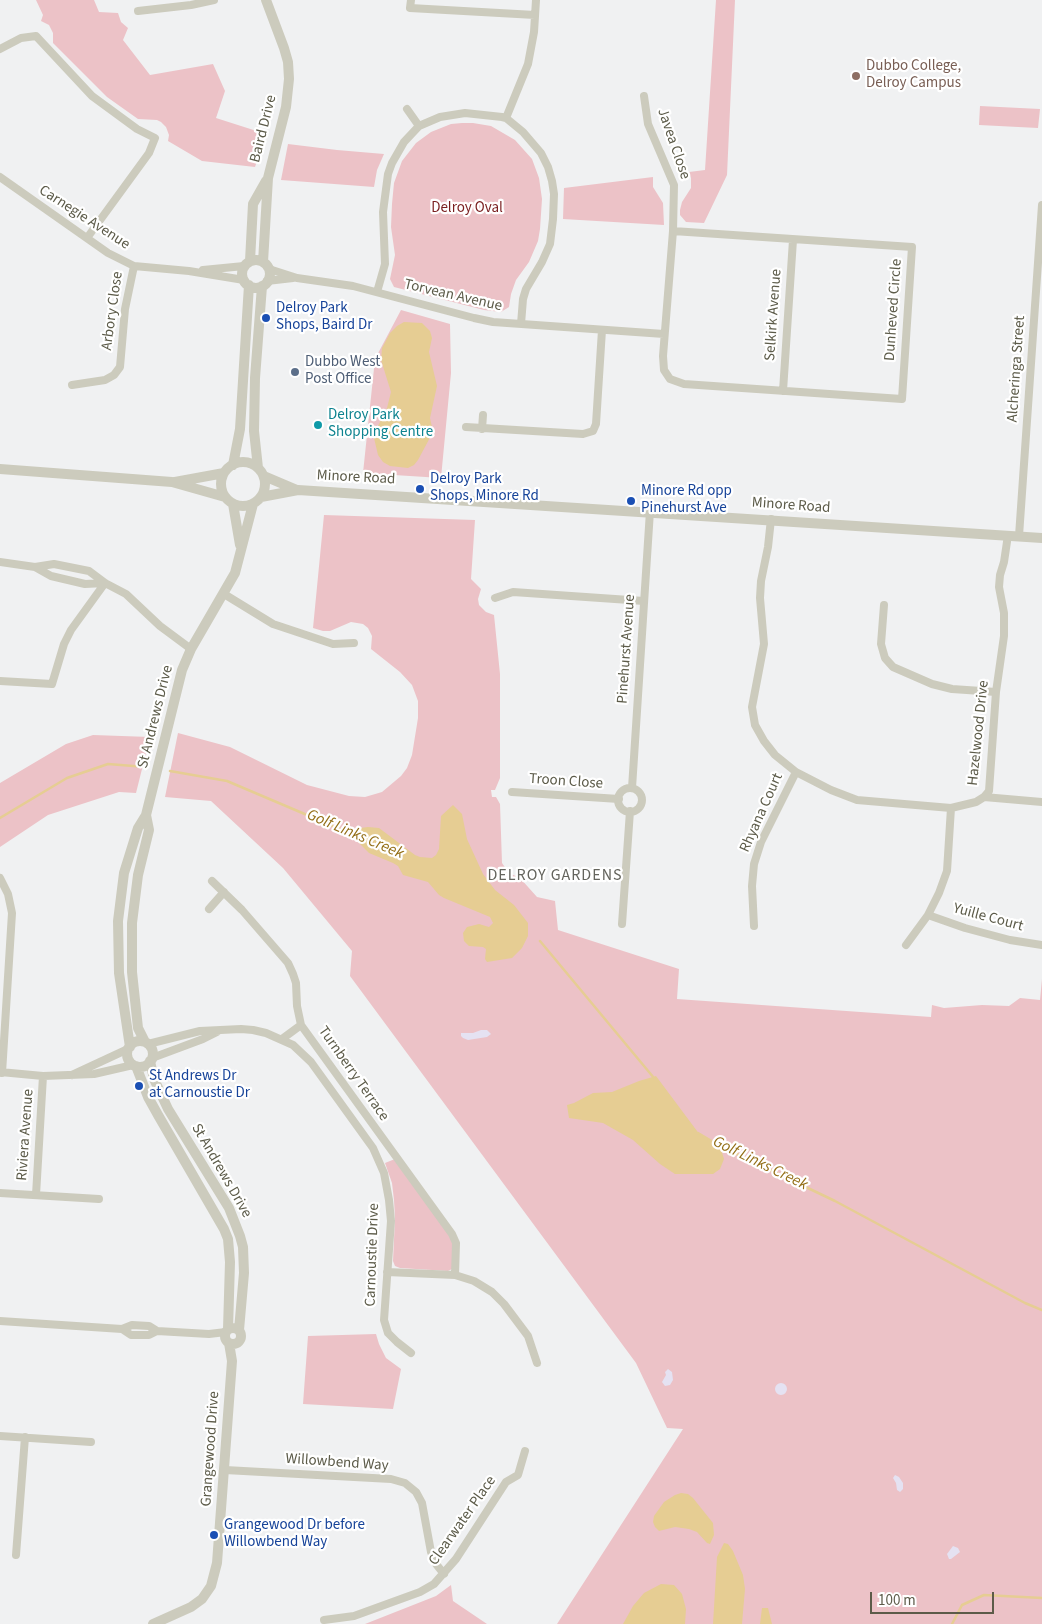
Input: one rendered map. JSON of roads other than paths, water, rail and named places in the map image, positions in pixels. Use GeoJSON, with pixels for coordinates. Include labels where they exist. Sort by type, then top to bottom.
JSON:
{"type":"FeatureCollection","features":[{"type":"Feature","properties":{"kind":"street"},"geometry":{"type":"LineString","coordinates":[[138,11],[191,5],[214,0]]}},
{"type":"Feature","properties":{"kind":"street","name":"Baird Drive"},"geometry":{"type":"LineString","coordinates":[[266,0],[284,48],[288,62],[289,79],[286,107],[268,178],[266,266]]}},
{"type":"Feature","properties":{"kind":"street"},"geometry":{"type":"LineString","coordinates":[[411,0],[410,8],[535,15]]}},
{"type":"Feature","properties":{"kind":"street"},"geometry":{"type":"LineString","coordinates":[[506,118],[528,64],[536,0]]}},
{"type":"Feature","properties":{"kind":"street"},"geometry":{"type":"LineString","coordinates":[[0,48],[21,38],[36,36],[92,96],[136,129],[155,138],[149,153],[87,238]]}},
{"type":"Feature","properties":{"kind":"street","name":"Javea Close"},"geometry":{"type":"LineString","coordinates":[[644,96],[648,124],[674,185],[673,231]]}},
{"type":"Feature","properties":{"kind":"street"},"geometry":{"type":"LineString","coordinates":[[407,109],[420,126]]}},
{"type":"Feature","properties":{"kind":"street"},"geometry":{"type":"LineString","coordinates":[[376,292],[385,264],[383,212],[388,174],[404,142],[420,126],[440,117],[465,112],[506,118],[532,141],[541,153],[548,167],[554,194],[550,244],[526,289],[521,324]]}},
{"type":"Feature","properties":{"kind":"street","name":"Carnegie Avenue"},"geometry":{"type":"LineString","coordinates":[[0,177],[108,253],[134,266],[189,271],[246,283]]}},
{"type":"Feature","properties":{"kind":"street","name":"Baird Drive"},"geometry":{"type":"LineString","coordinates":[[247,264],[254,204],[268,178]]}},
{"type":"Feature","properties":{"kind":"street","name":"Alcheringa Street"},"geometry":{"type":"LineString","coordinates":[[1013,536],[1042,205]]}},
{"type":"Feature","properties":{"kind":"street","name":"Dunheved Circle"},"geometry":{"type":"LineString","coordinates":[[673,231],[912,247],[902,399],[684,384],[670,379],[664,370],[664,334],[673,231]]}},
{"type":"Feature","properties":{"kind":"street","name":"Selkirk Avenue"},"geometry":{"type":"LineString","coordinates":[[783,391],[793,240]]}},
{"type":"Feature","properties":{"kind":"street"},"geometry":{"type":"LineString","coordinates":[[0,469],[172,482],[225,497],[234,504],[247,506],[253,504],[261,497],[265,483],[261,472],[254,432],[255,378],[264,284],[270,273],[266,266],[256,260],[247,264],[242,271],[246,283],[240,429],[233,465]]}},
{"type":"Feature","properties":{"kind":"street","name":"Carnegie Avenue"},"geometry":{"type":"LineString","coordinates":[[189,271],[247,264]]}},
{"type":"Feature","properties":{"kind":"street","name":"Arbory Close"},"geometry":{"type":"LineString","coordinates":[[72,386],[105,380],[114,375],[120,367],[125,309],[134,266]]}},
{"type":"Feature","properties":{"kind":"street","name":"Torvean Avenue"},"geometry":{"type":"LineString","coordinates":[[266,266],[297,278],[335,283],[376,292],[474,318],[521,324],[664,334]]}},
{"type":"Feature","properties":{"kind":"street","name":"Torvean Avenue"},"geometry":{"type":"LineString","coordinates":[[264,284],[297,278]]}},
{"type":"Feature","properties":{"kind":"street"},"geometry":{"type":"LineString","coordinates":[[246,283],[257,288],[264,284]]}},
{"type":"Feature","properties":{"kind":"street"},"geometry":{"type":"LineString","coordinates":[[466,427],[582,434],[593,432],[596,424],[602,330]]}},
{"type":"Feature","properties":{"kind":"street"},"geometry":{"type":"LineString","coordinates":[[482,429],[483,415]]}},
{"type":"Feature","properties":{"kind":"street"},"geometry":{"type":"LineString","coordinates":[[172,482],[224,473],[233,465],[246,462],[261,472]]}},
{"type":"Feature","properties":{"kind":"street","name":"Minore Road"},"geometry":{"type":"LineString","coordinates":[[261,472],[298,490]]}},
{"type":"Feature","properties":{"kind":"street"},"geometry":{"type":"LineString","coordinates":[[224,473],[221,485],[225,497]]}},
{"type":"Feature","properties":{"kind":"street","name":"Minore Road"},"geometry":{"type":"LineString","coordinates":[[261,497],[298,490],[771,519],[1042,538]]}},
{"type":"Feature","properties":{"kind":"street","name":"St Andrews Drive"},"geometry":{"type":"LineString","coordinates":[[234,504],[241,548]]}},
{"type":"Feature","properties":{"kind":"street","name":"St Andrews Drive"},"geometry":{"type":"LineString","coordinates":[[129,1048],[119,973],[118,921],[124,873],[138,828],[146,815],[182,670],[235,573],[253,504]]}},
{"type":"Feature","properties":{"kind":"street","name":"Pinehurst Avenue"},"geometry":{"type":"LineString","coordinates":[[632,788],[650,512]]}},
{"type":"Feature","properties":{"kind":"street","name":"Hazelwood Drive"},"geometry":{"type":"LineString","coordinates":[[771,519],[761,581],[764,644],[752,707],[755,725],[764,742],[775,755],[796,772],[831,790],[857,800],[951,808],[966,806],[976,802],[984,797],[988,791],[996,692],[1004,636],[1004,613],[999,587],[1000,575],[1013,536]]}},
{"type":"Feature","properties":{"kind":"street"},"geometry":{"type":"LineString","coordinates":[[0,562],[35,567],[54,564],[89,571],[105,583],[126,594],[160,626],[192,649]]}},
{"type":"Feature","properties":{"kind":"street"},"geometry":{"type":"LineString","coordinates":[[35,567],[51,576],[76,582],[85,584],[105,583]]}},
{"type":"Feature","properties":{"kind":"street"},"geometry":{"type":"LineString","coordinates":[[0,681],[52,684],[64,644],[71,630],[105,583]]}},
{"type":"Feature","properties":{"kind":"street"},"geometry":{"type":"LineString","coordinates":[[494,598],[513,592],[644,600]]}},
{"type":"Feature","properties":{"kind":"street"},"geometry":{"type":"LineString","coordinates":[[224,594],[273,624],[333,644],[354,643]]}},
{"type":"Feature","properties":{"kind":"street"},"geometry":{"type":"LineString","coordinates":[[884,605],[881,644],[885,658],[893,667],[932,684],[996,692]]}},
{"type":"Feature","properties":{"kind":"street","name":"Rhyana Court"},"geometry":{"type":"LineString","coordinates":[[754,926],[752,886],[754,864],[761,842],[796,772]]}},
{"type":"Feature","properties":{"kind":"street"},"geometry":{"type":"LineString","coordinates":[[632,788],[640,793],[642,800],[639,807],[630,812],[623,809],[619,799],[623,790],[632,788]]}},
{"type":"Feature","properties":{"kind":"street","name":"Troon Close"},"geometry":{"type":"LineString","coordinates":[[512,792],[619,799]]}},
{"type":"Feature","properties":{"kind":"street"},"geometry":{"type":"LineString","coordinates":[[984,797],[1042,802]]}},
{"type":"Feature","properties":{"kind":"street"},"geometry":{"type":"LineString","coordinates":[[906,945],[928,915],[939,893],[946,871],[951,808]]}},
{"type":"Feature","properties":{"kind":"street"},"geometry":{"type":"LineString","coordinates":[[622,924],[630,812]]}},
{"type":"Feature","properties":{"kind":"street","name":"St Andrews Drive"},"geometry":{"type":"LineString","coordinates":[[146,815],[149,830],[138,875],[132,922],[132,962],[138,1028],[147,1043]]}},
{"type":"Feature","properties":{"kind":"street"},"geometry":{"type":"LineString","coordinates":[[0,878],[8,894],[12,913],[1,1072],[43,1076],[70,1076],[94,1074],[135,1065],[144,1066],[151,1060],[152,1050],[147,1043],[137,1042],[116,1056],[91,1065],[70,1076]]}},
{"type":"Feature","properties":{"kind":"street","name":"Turnberry Terrace"},"geometry":{"type":"LineString","coordinates":[[212,881],[242,910],[288,963],[296,983],[297,1006],[301,1025],[452,1234],[456,1244],[455,1275]]}},
{"type":"Feature","properties":{"kind":"street"},"geometry":{"type":"LineString","coordinates":[[209,909],[224,892]]}},
{"type":"Feature","properties":{"kind":"street","name":"Yuille Court"},"geometry":{"type":"LineString","coordinates":[[928,915],[965,928],[1010,940],[1042,945]]}},
{"type":"Feature","properties":{"kind":"street"},"geometry":{"type":"LineString","coordinates":[[282,1040],[301,1025]]}},
{"type":"Feature","properties":{"kind":"street","name":"Carnoustie Drive"},"geometry":{"type":"LineString","coordinates":[[147,1043],[200,1031],[253,1030],[266,1033],[293,1046],[311,1062],[373,1148],[380,1161],[387,1184],[391,1221],[384,1320],[388,1333],[396,1342],[411,1353]]}},
{"type":"Feature","properties":{"kind":"street","name":"Carnoustie Drive"},"geometry":{"type":"LineString","coordinates":[[151,1060],[219,1031]]}},
{"type":"Feature","properties":{"kind":"street"},"geometry":{"type":"LineString","coordinates":[[129,1048],[128,1058],[135,1065]]}},
{"type":"Feature","properties":{"kind":"street","name":"St Andrews Drive"},"geometry":{"type":"LineString","coordinates":[[151,1060],[154,1079],[168,1109],[229,1208],[238,1230],[243,1248],[244,1273],[231,1336]]}},
{"type":"Feature","properties":{"kind":"street","name":"St Andrews Drive"},"geometry":{"type":"LineString","coordinates":[[135,1065],[148,1097],[226,1234],[230,1262],[231,1336]]}},
{"type":"Feature","properties":{"kind":"street","name":"Riviera Avenue"},"geometry":{"type":"LineString","coordinates":[[36,1195],[43,1076]]}},
{"type":"Feature","properties":{"kind":"street","name":"Riviera Avenue"},"geometry":{"type":"LineString","coordinates":[[0,1193],[99,1199]]}},
{"type":"Feature","properties":{"kind":"street"},"geometry":{"type":"LineString","coordinates":[[388,1272],[455,1275],[474,1281],[492,1292],[504,1304],[528,1336],[537,1363]]}},
{"type":"Feature","properties":{"kind":"street"},"geometry":{"type":"LineString","coordinates":[[0,1321],[122,1329],[132,1325],[149,1326],[157,1331],[231,1336]]}},
{"type":"Feature","properties":{"kind":"street","name":"Grangewood Drive"},"geometry":{"type":"LineString","coordinates":[[153,1624],[191,1607],[202,1599],[211,1586],[217,1563],[225,1470],[232,1361],[231,1336]]}},
{"type":"Feature","properties":{"kind":"street"},"geometry":{"type":"LineString","coordinates":[[0,1436],[91,1442]]}},
{"type":"Feature","properties":{"kind":"street"},"geometry":{"type":"LineString","coordinates":[[16,1555],[25,1437]]}},
{"type":"Feature","properties":{"kind":"street","name":"Clearwater Place"},"geometry":{"type":"LineString","coordinates":[[324,1620],[354,1616],[420,1592],[434,1584],[456,1559],[506,1482],[518,1475],[525,1451]]}},
{"type":"Feature","properties":{"kind":"street","name":"Willowbend Way"},"geometry":{"type":"LineString","coordinates":[[225,1470],[391,1479],[405,1483],[416,1492],[422,1503],[431,1552],[436,1564],[444,1574]]}},
{"type":"Feature","properties":{"kind":"water"},"geometry":{"type":"Polygon","coordinates":[[[404,322],[422,323],[430,331],[432,338],[429,352],[437,386],[430,418],[433,432],[418,460],[408,468],[390,466],[383,462],[378,455],[374,438],[387,408],[391,392],[381,360],[382,348],[390,333],[404,322]]]}},
{"type":"Feature","properties":{"kind":"water"},"geometry":{"type":"Polygon","coordinates":[[[453,805],[462,814],[467,839],[483,874],[495,890],[514,905],[528,923],[528,936],[522,948],[512,958],[487,962],[485,959],[486,949],[469,946],[464,941],[463,933],[467,927],[479,924],[489,927],[493,923],[490,917],[444,898],[428,882],[403,875],[398,866],[369,853],[353,837],[338,828],[379,828],[415,855],[432,858],[439,849],[441,816],[453,805]]]}},
{"type":"Feature","properties":{"kind":"water"},"geometry":{"type":"Polygon","coordinates":[[[656,1076],[700,1135],[720,1146],[724,1159],[720,1169],[713,1174],[675,1174],[660,1164],[633,1140],[603,1123],[569,1118],[567,1105],[593,1093],[612,1092],[656,1076]]]}},
{"type":"Feature","properties":{"kind":"water"},"geometry":{"type":"Polygon","coordinates":[[[681,1493],[688,1494],[693,1498],[713,1523],[714,1535],[710,1544],[697,1532],[689,1529],[675,1527],[659,1531],[655,1527],[653,1522],[654,1516],[664,1502],[681,1493]]]}},
{"type":"Feature","properties":{"kind":"water"},"geometry":{"type":"Polygon","coordinates":[[[724,1543],[728,1544],[733,1551],[743,1575],[745,1589],[742,1624],[713,1624],[717,1557],[724,1543]]]}},
{"type":"Feature","properties":{"kind":"water"},"geometry":{"type":"Polygon","coordinates":[[[661,1584],[674,1585],[682,1594],[686,1609],[685,1624],[623,1624],[633,1606],[644,1593],[661,1584]]]}},
{"type":"Feature","properties":{"kind":"water"},"geometry":{"type":"Polygon","coordinates":[[[762,1608],[768,1608],[772,1624],[760,1624],[762,1608]]]}},
{"type":"Feature","properties":{"kind":"waterway"},"geometry":{"type":"LineString","coordinates":[[0,818],[67,778],[108,764],[146,767]]}},
{"type":"Feature","properties":{"kind":"waterway","name":"Golf Links Creek"},"geometry":{"type":"LineString","coordinates":[[170,771],[227,781],[340,829]]}},
{"type":"Feature","properties":{"kind":"waterway","name":"Golf Links Creek"},"geometry":{"type":"LineString","coordinates":[[540,941],[654,1078]]}},
{"type":"Feature","properties":{"kind":"waterway","name":"Golf Links Creek"},"geometry":{"type":"LineString","coordinates":[[698,1133],[720,1146],[835,1201],[1025,1303],[1042,1310]]}},
{"type":"Feature","properties":{"kind":"waterway"},"geometry":{"type":"LineString","coordinates":[[952,1624],[962,1605],[984,1595],[1042,1598]]}},
{"type":"Feature","properties":{"kind":"place","name":"Dubbo College, Delroy Campus"},"geometry":{"type":"Point","coordinates":[856,76]}},
{"type":"Feature","properties":{"kind":"place","name":"Delroy Park Shops, Baird Dr"},"geometry":{"type":"Point","coordinates":[266,318]}},
{"type":"Feature","properties":{"kind":"place","name":"Dubbo West Post Office"},"geometry":{"type":"Point","coordinates":[295,372]}},
{"type":"Feature","properties":{"kind":"place","name":"Delroy Park Shopping Centre"},"geometry":{"type":"Point","coordinates":[318,425]}},
{"type":"Feature","properties":{"kind":"place","name":"Delroy Park Shops, Minore Rd"},"geometry":{"type":"Point","coordinates":[420,489]}},
{"type":"Feature","properties":{"kind":"place","name":"Minore Rd opp Pinehurst Ave"},"geometry":{"type":"Point","coordinates":[631,501]}},
{"type":"Feature","properties":{"kind":"place","name":"St Andrews Dr at Carnoustie Dr"},"geometry":{"type":"Point","coordinates":[139,1086]}},
{"type":"Feature","properties":{"kind":"place","name":"Grangewood Dr before Willowbend Way"},"geometry":{"type":"Point","coordinates":[214,1535]}},
{"type":"Feature","properties":{"kind":"district","name":"DELROY GARDENS"},"geometry":{"type":"Point","coordinates":[555,876]}},
{"type":"Feature","properties":{"kind":"park label","name":"Delroy Oval"},"geometry":{"type":"Point","coordinates":[467,209]}}]}
